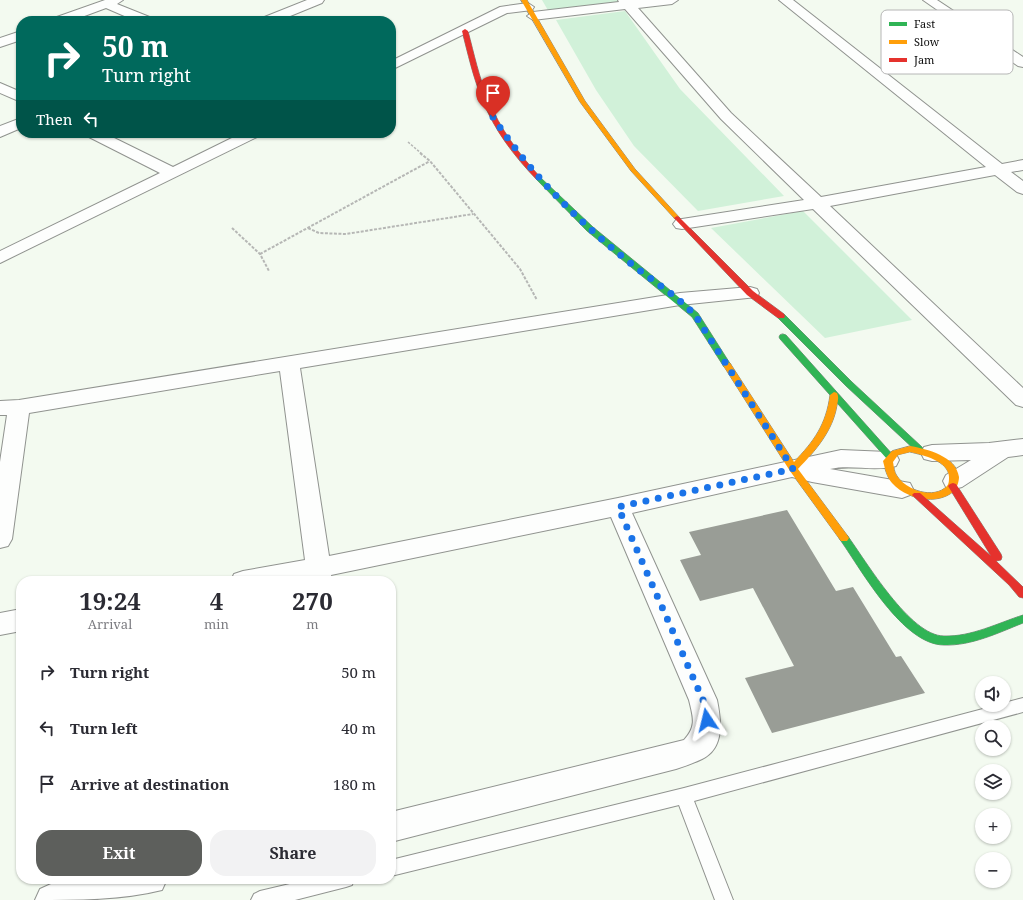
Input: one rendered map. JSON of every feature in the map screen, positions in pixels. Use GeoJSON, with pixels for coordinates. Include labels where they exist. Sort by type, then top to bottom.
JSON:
{"type":"FeatureCollection","features":[{"type":"Feature","properties":{"kind":"main road"},"geometry":{"type":"LineString","coordinates":[[528,8],[582,101],[598,124],[633,170],[682,224],[750,293],[782,317],[849,384],[925,451],[946,463],[951,469],[953,484],[1013,582],[1023,594]]}},
{"type":"Feature","properties":{"kind":"main road"},"geometry":{"type":"LineString","coordinates":[[465,31],[483,94],[493,117],[522,158],[557,198],[601,239],[652,281],[680,299],[695,315],[793,469],[903,619],[922,636],[934,640],[948,641],[1023,619]]}},
{"type":"Feature","properties":{"kind":"main road"},"geometry":{"type":"LineString","coordinates":[[750,293],[766,316]]}},
{"type":"Feature","properties":{"kind":"main road"},"geometry":{"type":"LineString","coordinates":[[779,332],[889,458]]}},
{"type":"Feature","properties":{"kind":"main road"},"geometry":{"type":"LineString","coordinates":[[793,469],[823,435],[831,422],[834,409],[834,395]]}},
{"type":"Feature","properties":{"kind":"main road"},"geometry":{"type":"LineString","coordinates":[[925,451],[902,450],[889,458],[887,467],[889,475],[1013,582]]}},
{"type":"Feature","properties":{"kind":"main road"},"geometry":{"type":"LineString","coordinates":[[910,492],[939,496],[947,492],[953,484]]}},
{"type":"Feature","properties":{"kind":"street"},"geometry":{"type":"LineString","coordinates":[[279,16],[318,0]]}},
{"type":"Feature","properties":{"kind":"street"},"geometry":{"type":"LineString","coordinates":[[396,64],[465,31],[504,10],[672,0]]}},
{"type":"Feature","properties":{"kind":"street"},"geometry":{"type":"LineString","coordinates":[[784,0],[1023,189]]}},
{"type":"Feature","properties":{"kind":"street"},"geometry":{"type":"LineString","coordinates":[[929,0],[944,10]]}},
{"type":"Feature","properties":{"kind":"street"},"geometry":{"type":"LineString","coordinates":[[74,16],[112,2],[138,16]]}},
{"type":"Feature","properties":{"kind":"street"},"geometry":{"type":"LineString","coordinates":[[626,2],[679,62],[709,99],[1023,400]]}},
{"type":"Feature","properties":{"kind":"street"},"geometry":{"type":"LineString","coordinates":[[0,43],[16,37]]}},
{"type":"Feature","properties":{"kind":"street"},"geometry":{"type":"LineString","coordinates":[[1013,56],[1023,63]]}},
{"type":"Feature","properties":{"kind":"street"},"geometry":{"type":"LineString","coordinates":[[0,87],[16,95]]}},
{"type":"Feature","properties":{"kind":"street"},"geometry":{"type":"LineString","coordinates":[[0,132],[16,125]]}},
{"type":"Feature","properties":{"kind":"street"},"geometry":{"type":"LineString","coordinates":[[102,138],[173,173]]}},
{"type":"Feature","properties":{"kind":"street"},"geometry":{"type":"LineString","coordinates":[[0,258],[244,138]]}},
{"type":"Feature","properties":{"kind":"street"},"geometry":{"type":"LineString","coordinates":[[682,224],[816,203],[1023,165]]}},
{"type":"Feature","properties":{"kind":"street"},"geometry":{"type":"LineString","coordinates":[[0,539],[9,408],[549,322],[680,299],[750,293]]}},
{"type":"Feature","properties":{"kind":"street"},"geometry":{"type":"LineString","coordinates":[[289,364],[319,574]]}},
{"type":"Feature","properties":{"kind":"street"},"geometry":{"type":"LineString","coordinates":[[925,451],[1001,451],[1023,447]]}},
{"type":"Feature","properties":{"kind":"street"},"geometry":{"type":"LineString","coordinates":[[953,484],[1001,451]]}},
{"type":"Feature","properties":{"kind":"street"},"geometry":{"type":"LineString","coordinates":[[297,576],[319,574],[841,458],[889,458]]}},
{"type":"Feature","properties":{"kind":"street"},"geometry":{"type":"LineString","coordinates":[[793,469],[812,474],[910,492]]}},
{"type":"Feature","properties":{"kind":"street"},"geometry":{"type":"LineString","coordinates":[[396,826],[676,756],[694,749],[705,737],[707,720],[703,700],[618,507]]}},
{"type":"Feature","properties":{"kind":"street"},"geometry":{"type":"LineString","coordinates":[[0,624],[16,621]]}},
{"type":"Feature","properties":{"kind":"street"},"geometry":{"type":"LineString","coordinates":[[51,900],[127,884]]}},
{"type":"Feature","properties":{"kind":"lane"},"geometry":{"type":"LineString","coordinates":[[396,867],[684,796],[1023,705]]}},
{"type":"Feature","properties":{"kind":"lane"},"geometry":{"type":"LineString","coordinates":[[684,796],[724,900]]}},
{"type":"Feature","properties":{"kind":"lane"},"geometry":{"type":"LineString","coordinates":[[267,899],[326,884]]}},
{"type":"Feature","properties":{"kind":"path"},"geometry":{"type":"LineString","coordinates":[[408,142],[430,162],[520,269],[549,322]]}},
{"type":"Feature","properties":{"kind":"path"},"geometry":{"type":"LineString","coordinates":[[260,254],[430,162]]}},
{"type":"Feature","properties":{"kind":"path"},"geometry":{"type":"LineString","coordinates":[[308,228],[319,233],[346,234],[474,214]]}},
{"type":"Feature","properties":{"kind":"path"},"geometry":{"type":"LineString","coordinates":[[232,228],[260,254],[269,271]]}},
{"type":"Feature","properties":{"kind":"green space"},"geometry":{"type":"Polygon","coordinates":[[[542,0],[618,0],[620,3],[549,12],[542,0]]]}},
{"type":"Feature","properties":{"kind":"green space"},"geometry":{"type":"Polygon","coordinates":[[[625,11],[680,89],[784,196],[698,211],[634,146],[596,90],[556,20],[625,11]]]}},
{"type":"Feature","properties":{"kind":"green space"},"geometry":{"type":"Polygon","coordinates":[[[803,211],[912,320],[825,338],[711,228],[803,211]]]}},
{"type":"Feature","properties":{"kind":"building"},"geometry":{"type":"Polygon","coordinates":[[[787,510],[836,591],[853,587],[896,657],[901,656],[925,693],[772,733],[745,678],[794,666],[753,588],[700,601],[680,560],[701,555],[689,532],[787,510]]]}},
{"type":"Feature","properties":{"kind":"traffic: fast"},"geometry":{"type":"LineString","coordinates":[[539,179],[590,229],[695,315],[727,365]]}},
{"type":"Feature","properties":{"kind":"traffic: fast"},"geometry":{"type":"LineString","coordinates":[[781,316],[849,384],[919,449]]}},
{"type":"Feature","properties":{"kind":"traffic: fast"},"geometry":{"type":"LineString","coordinates":[[783,337],[890,457]]}},
{"type":"Feature","properties":{"kind":"traffic: fast"},"geometry":{"type":"LineString","coordinates":[[844,538],[888,600],[916,629],[930,638],[943,641],[964,638],[984,633],[1023,619]]}},
{"type":"Feature","properties":{"kind":"traffic: slow"},"geometry":{"type":"LineString","coordinates":[[524,0],[582,101],[633,170],[677,218]]}},
{"type":"Feature","properties":{"kind":"traffic: slow"},"geometry":{"type":"LineString","coordinates":[[727,365],[793,469],[844,538]]}},
{"type":"Feature","properties":{"kind":"traffic: slow"},"geometry":{"type":"LineString","coordinates":[[793,469],[815,444],[826,427],[833,407],[834,395]]}},
{"type":"Feature","properties":{"kind":"traffic: slow"},"geometry":{"type":"LineString","coordinates":[[910,449],[934,456],[949,466],[953,472],[954,480],[951,488],[932,496],[921,495],[902,487],[895,480],[890,471],[888,461],[895,453],[910,449]]}},
{"type":"Feature","properties":{"kind":"traffic: jam"},"geometry":{"type":"LineString","coordinates":[[465,31],[481,89],[488,107],[498,127],[510,145],[539,179]]}},
{"type":"Feature","properties":{"kind":"traffic: jam"},"geometry":{"type":"LineString","coordinates":[[677,218],[750,293],[781,316]]}},
{"type":"Feature","properties":{"kind":"traffic: jam"},"geometry":{"type":"LineString","coordinates":[[953,486],[997,557]]}},
{"type":"Feature","properties":{"kind":"traffic: jam"},"geometry":{"type":"LineString","coordinates":[[917,495],[1013,582],[1023,594]]}},
{"type":"Feature","properties":{"kind":"route"},"geometry":{"type":"LineString","coordinates":[[493,117],[522,158],[557,198],[601,239],[652,281],[680,299],[695,315],[793,469],[618,507],[703,700],[707,720]]}}]}
